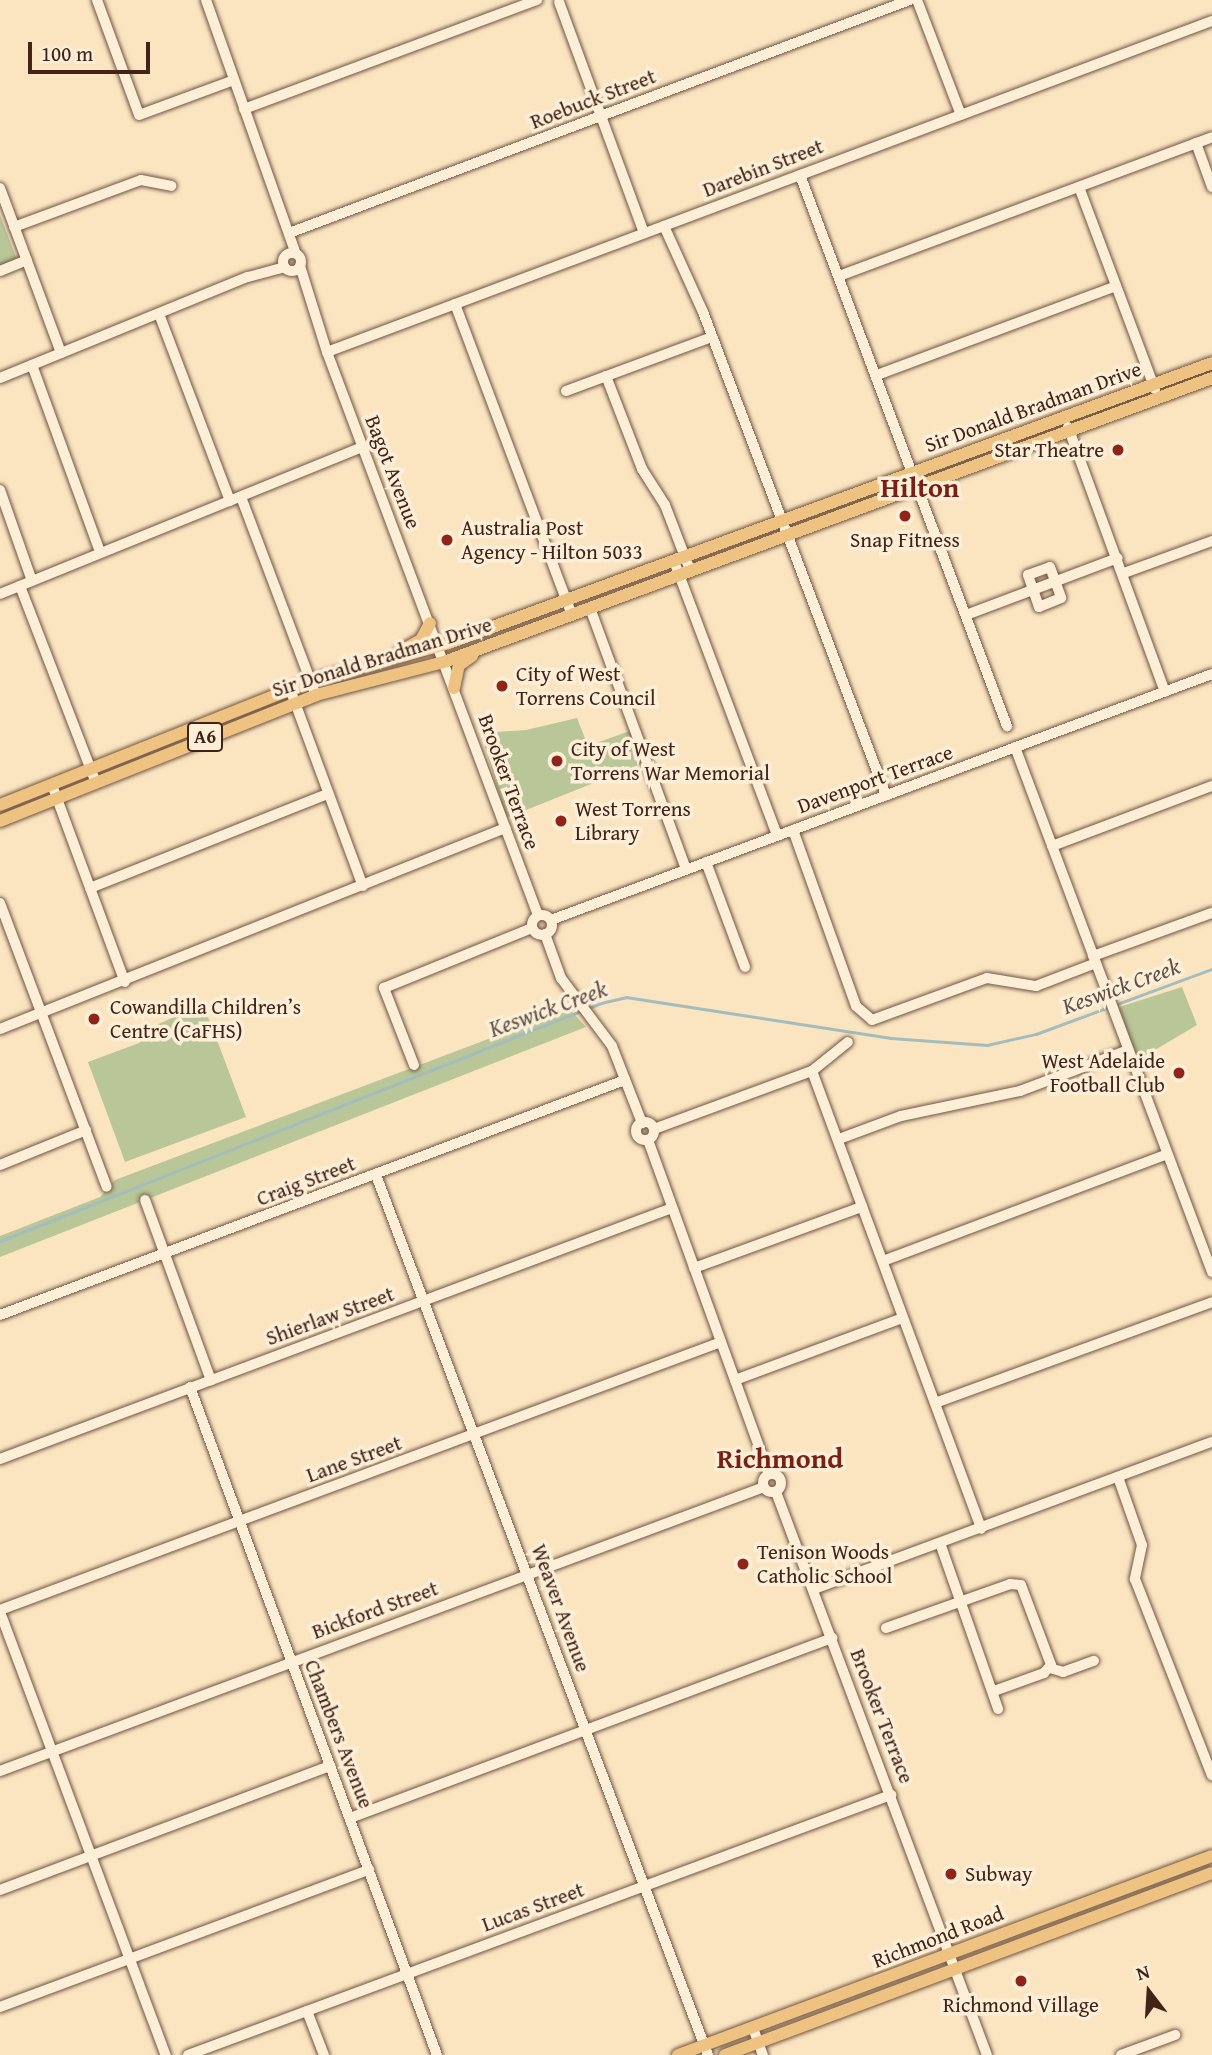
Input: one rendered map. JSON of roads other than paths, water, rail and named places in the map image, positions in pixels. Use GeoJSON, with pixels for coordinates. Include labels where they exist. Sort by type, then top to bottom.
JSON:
{"type":"FeatureCollection","features":[{"type":"Feature","properties":{"kind":"main road","name":"Sir Donald Bradman Drive"},"geometry":{"type":"LineString","coordinates":[[0,805],[311,681],[391,656],[439,646],[1212,363]]}},
{"type":"Feature","properties":{"kind":"main road","name":"Sir Donald Bradman Drive"},"geometry":{"type":"LineString","coordinates":[[0,821],[316,695],[444,662],[1212,378]]}},
{"type":"Feature","properties":{"kind":"main road"},"geometry":{"type":"LineString","coordinates":[[391,656],[421,640],[430,623]]}},
{"type":"Feature","properties":{"kind":"main road"},"geometry":{"type":"LineString","coordinates":[[454,688],[459,665],[487,645]]}},
{"type":"Feature","properties":{"kind":"main road","name":"Richmond Road"},"geometry":{"type":"LineString","coordinates":[[678,2055],[706,2050],[753,2028],[1212,1856]]}},
{"type":"Feature","properties":{"kind":"main road","name":"Richmond Road"},"geometry":{"type":"LineString","coordinates":[[725,2055],[761,2049],[956,1969],[1212,1873]]}},
{"type":"Feature","properties":{"kind":"street"},"geometry":{"type":"LineString","coordinates":[[97,0],[139,115],[234,79]]}},
{"type":"Feature","properties":{"kind":"street","name":"Bagot Avenue"},"geometry":{"type":"LineString","coordinates":[[206,0],[290,237],[291,261],[307,296],[444,662]]}},
{"type":"Feature","properties":{"kind":"street"},"geometry":{"type":"LineString","coordinates":[[244,110],[537,0]]}},
{"type":"Feature","properties":{"kind":"street","name":"Roebuck Street"},"geometry":{"type":"LineString","coordinates":[[290,237],[600,116],[910,0]]}},
{"type":"Feature","properties":{"kind":"street"},"geometry":{"type":"LineString","coordinates":[[917,0],[961,115]]}},
{"type":"Feature","properties":{"kind":"street"},"geometry":{"type":"LineString","coordinates":[[556,1],[644,233]]}},
{"type":"Feature","properties":{"kind":"street","name":"Darebin Street"},"geometry":{"type":"LineString","coordinates":[[327,352],[1212,20]]}},
{"type":"Feature","properties":{"kind":"street"},"geometry":{"type":"LineString","coordinates":[[839,276],[1212,137]]}},
{"type":"Feature","properties":{"kind":"street"},"geometry":{"type":"LineString","coordinates":[[1196,143],[1212,187]]}},
{"type":"Feature","properties":{"kind":"street"},"geometry":{"type":"LineString","coordinates":[[800,175],[915,471],[918,486],[1007,726]]}},
{"type":"Feature","properties":{"kind":"street"},"geometry":{"type":"LineString","coordinates":[[14,227],[141,180],[171,186]]}},
{"type":"Feature","properties":{"kind":"street"},"geometry":{"type":"LineString","coordinates":[[1079,187],[1157,397]]}},
{"type":"Feature","properties":{"kind":"street"},"geometry":{"type":"LineString","coordinates":[[0,188],[61,353]]}},
{"type":"Feature","properties":{"kind":"street"},"geometry":{"type":"LineString","coordinates":[[664,226],[712,337],[886,795]]}},
{"type":"Feature","properties":{"kind":"street"},"geometry":{"type":"LineString","coordinates":[[0,271],[27,260]]}},
{"type":"Feature","properties":{"kind":"street"},"geometry":{"type":"LineString","coordinates":[[0,378],[291,261]]}},
{"type":"Feature","properties":{"kind":"street"},"geometry":{"type":"LineString","coordinates":[[877,376],[1116,286]]}},
{"type":"Feature","properties":{"kind":"street"},"geometry":{"type":"LineString","coordinates":[[455,304],[572,615]]}},
{"type":"Feature","properties":{"kind":"street"},"geometry":{"type":"LineString","coordinates":[[159,314],[230,501]]}},
{"type":"Feature","properties":{"kind":"street"},"geometry":{"type":"LineString","coordinates":[[566,391],[712,337]]}},
{"type":"Feature","properties":{"kind":"street"},"geometry":{"type":"LineString","coordinates":[[32,365],[100,552]]}},
{"type":"Feature","properties":{"kind":"street"},"geometry":{"type":"LineString","coordinates":[[606,376],[642,469],[665,505],[679,559],[777,835]]}},
{"type":"Feature","properties":{"kind":"street"},"geometry":{"type":"LineString","coordinates":[[1064,416],[1166,692]]}},
{"type":"Feature","properties":{"kind":"street"},"geometry":{"type":"LineString","coordinates":[[0,594],[362,447]]}},
{"type":"Feature","properties":{"kind":"street"},"geometry":{"type":"LineString","coordinates":[[0,490],[33,581]]}},
{"type":"Feature","properties":{"kind":"street"},"geometry":{"type":"LineString","coordinates":[[241,497],[316,695]]}},
{"type":"Feature","properties":{"kind":"street"},"geometry":{"type":"LineString","coordinates":[[1124,573],[1212,541]]}},
{"type":"Feature","properties":{"kind":"street"},"geometry":{"type":"LineString","coordinates":[[966,615],[1118,558]]}},
{"type":"Feature","properties":{"kind":"street"},"geometry":{"type":"LineString","coordinates":[[1045,567],[1052,570],[1056,581],[1061,598],[1043,607],[1037,605],[1030,590],[1028,575],[1045,567]]}},
{"type":"Feature","properties":{"kind":"street"},"geometry":{"type":"LineString","coordinates":[[20,586],[96,783]]}},
{"type":"Feature","properties":{"kind":"street"},"geometry":{"type":"LineString","coordinates":[[590,608],[686,869]]}},
{"type":"Feature","properties":{"kind":"street","name":"Brooker Terrace"},"geometry":{"type":"LineString","coordinates":[[444,662],[538,915]]}},
{"type":"Feature","properties":{"kind":"street","name":"Davenport Terrace"},"geometry":{"type":"LineString","coordinates":[[551,920],[1212,674]]}},
{"type":"Feature","properties":{"kind":"street"},"geometry":{"type":"LineString","coordinates":[[290,689],[363,886]]}},
{"type":"Feature","properties":{"kind":"street"},"geometry":{"type":"LineString","coordinates":[[1015,747],[1212,1272]]}},
{"type":"Feature","properties":{"kind":"street"},"geometry":{"type":"LineString","coordinates":[[52,785],[125,982]]}},
{"type":"Feature","properties":{"kind":"street"},"geometry":{"type":"LineString","coordinates":[[1052,846],[1212,786]]}},
{"type":"Feature","properties":{"kind":"street"},"geometry":{"type":"LineString","coordinates":[[90,888],[328,794]]}},
{"type":"Feature","properties":{"kind":"street"},"geometry":{"type":"LineString","coordinates":[[0,1029],[125,982],[505,828]]}},
{"type":"Feature","properties":{"kind":"street"},"geometry":{"type":"LineString","coordinates":[[793,830],[856,1006],[872,1020],[987,978],[1036,986],[1094,959],[1212,913]]}},
{"type":"Feature","properties":{"kind":"street"},"geometry":{"type":"LineString","coordinates":[[706,862],[745,967]]}},
{"type":"Feature","properties":{"kind":"street"},"geometry":{"type":"LineString","coordinates":[[0,903],[107,1187]]}},
{"type":"Feature","properties":{"kind":"street"},"geometry":{"type":"LineString","coordinates":[[414,1065],[384,988],[532,928],[538,915],[551,920],[551,929],[545,934]]}},
{"type":"Feature","properties":{"kind":"street"},"geometry":{"type":"LineString","coordinates":[[532,928],[545,934],[561,978],[612,1046],[642,1123],[654,1129]]}},
{"type":"Feature","properties":{"kind":"street"},"geometry":{"type":"LineString","coordinates":[[648,1140],[654,1129],[811,1071],[848,1042]]}},
{"type":"Feature","properties":{"kind":"street"},"geometry":{"type":"LineString","coordinates":[[839,1139],[901,1116],[1020,1091],[1128,1050]]}},
{"type":"Feature","properties":{"kind":"street"},"geometry":{"type":"LineString","coordinates":[[811,1071],[839,1139],[981,1529]]}},
{"type":"Feature","properties":{"kind":"street","name":"Craig Street"},"geometry":{"type":"LineString","coordinates":[[0,1315],[625,1080]]}},
{"type":"Feature","properties":{"kind":"street"},"geometry":{"type":"LineString","coordinates":[[642,1123],[636,1133],[648,1140],[769,1474],[764,1487],[776,1492]]}},
{"type":"Feature","properties":{"kind":"street"},"geometry":{"type":"LineString","coordinates":[[0,1165],[86,1130]]}},
{"type":"Feature","properties":{"kind":"street"},"geometry":{"type":"LineString","coordinates":[[883,1261],[1167,1154]]}},
{"type":"Feature","properties":{"kind":"street","name":"Weaver Avenue"},"geometry":{"type":"LineString","coordinates":[[376,1175],[477,1433],[706,2050]]}},
{"type":"Feature","properties":{"kind":"street"},"geometry":{"type":"LineString","coordinates":[[145,1200],[211,1380]]}},
{"type":"Feature","properties":{"kind":"street"},"geometry":{"type":"LineString","coordinates":[[694,1268],[862,1207]]}},
{"type":"Feature","properties":{"kind":"street","name":"Shierlaw Street"},"geometry":{"type":"LineString","coordinates":[[0,1458],[672,1208]]}},
{"type":"Feature","properties":{"kind":"street"},"geometry":{"type":"LineString","coordinates":[[935,1403],[1212,1302]]}},
{"type":"Feature","properties":{"kind":"street"},"geometry":{"type":"LineString","coordinates":[[735,1380],[903,1318]]}},
{"type":"Feature","properties":{"kind":"street","name":"Lane Street"},"geometry":{"type":"LineString","coordinates":[[0,1611],[721,1342]]}},
{"type":"Feature","properties":{"kind":"street","name":"Chambers Avenue"},"geometry":{"type":"LineString","coordinates":[[190,1387],[437,2055]]}},
{"type":"Feature","properties":{"kind":"street"},"geometry":{"type":"LineString","coordinates":[[814,1588],[981,1529],[1212,1442]]}},
{"type":"Feature","properties":{"kind":"street","name":"Brooker Terrace"},"geometry":{"type":"LineString","coordinates":[[769,1474],[782,1480],[776,1492],[988,2055]]}},
{"type":"Feature","properties":{"kind":"street"},"geometry":{"type":"LineString","coordinates":[[1118,1477],[1142,1545],[1135,1579],[1212,1775]]}},
{"type":"Feature","properties":{"kind":"street","name":"Bickford Street"},"geometry":{"type":"LineString","coordinates":[[0,1771],[764,1487]]}},
{"type":"Feature","properties":{"kind":"street"},"geometry":{"type":"LineString","coordinates":[[940,1543],[995,1691],[998,1709]]}},
{"type":"Feature","properties":{"kind":"street"},"geometry":{"type":"LineString","coordinates":[[886,1628],[1010,1584],[1021,1585],[1050,1668]]}},
{"type":"Feature","properties":{"kind":"street"},"geometry":{"type":"LineString","coordinates":[[0,1611],[166,2055]]}},
{"type":"Feature","properties":{"kind":"street"},"geometry":{"type":"LineString","coordinates":[[349,1818],[832,1638]]}},
{"type":"Feature","properties":{"kind":"street"},"geometry":{"type":"LineString","coordinates":[[995,1691],[1050,1668],[1063,1672],[1094,1661]]}},
{"type":"Feature","properties":{"kind":"street"},"geometry":{"type":"LineString","coordinates":[[0,1890],[330,1766]]}},
{"type":"Feature","properties":{"kind":"street","name":"Lucas Street"},"geometry":{"type":"LineString","coordinates":[[188,2055],[891,1795]]}},
{"type":"Feature","properties":{"kind":"street"},"geometry":{"type":"LineString","coordinates":[[0,2007],[369,1870]]}},
{"type":"Feature","properties":{"kind":"street"},"geometry":{"type":"LineString","coordinates":[[307,2011],[324,2055]]}},
{"type":"Feature","properties":{"kind":"street"},"geometry":{"type":"LineString","coordinates":[[753,2028],[761,2049]]}},
{"type":"Feature","properties":{"kind":"street"},"geometry":{"type":"LineString","coordinates":[[1121,2055],[1175,2035]]}},
{"type":"Feature","properties":{"kind":"waterway","name":"Keswick Creek"},"geometry":{"type":"LineString","coordinates":[[0,1241],[601,1003],[626,997],[891,1038],[987,1045],[1036,1034],[1212,969]]}},
{"type":"Feature","properties":{"kind":"place","name":"Star Theatre"},"geometry":{"type":"Point","coordinates":[1118,450]}},
{"type":"Feature","properties":{"kind":"place","name":"Snap Fitness"},"geometry":{"type":"Point","coordinates":[905,516]}},
{"type":"Feature","properties":{"kind":"place","name":"Australia Post Agency - Hilton 5033"},"geometry":{"type":"Point","coordinates":[447,540]}},
{"type":"Feature","properties":{"kind":"place","name":"City of West Torrens Council"},"geometry":{"type":"Point","coordinates":[502,686]}},
{"type":"Feature","properties":{"kind":"place","name":"City of West Torrens War Memorial"},"geometry":{"type":"Point","coordinates":[557,761]}},
{"type":"Feature","properties":{"kind":"place","name":"West Torrens Library"},"geometry":{"type":"Point","coordinates":[561,821]}},
{"type":"Feature","properties":{"kind":"place","name":"Cowandilla Children’s Centre (CaFHS)"},"geometry":{"type":"Point","coordinates":[94,1019]}},
{"type":"Feature","properties":{"kind":"place","name":"West Adelaide Football Club"},"geometry":{"type":"Point","coordinates":[1179,1073]}},
{"type":"Feature","properties":{"kind":"place","name":"Tenison Woods Catholic School"},"geometry":{"type":"Point","coordinates":[743,1564]}},
{"type":"Feature","properties":{"kind":"place","name":"Subway"},"geometry":{"type":"Point","coordinates":[951,1874]}},
{"type":"Feature","properties":{"kind":"place","name":"Richmond Village"},"geometry":{"type":"Point","coordinates":[1021,1981]}},
{"type":"Feature","properties":{"kind":"district","name":"Hilton"},"geometry":{"type":"Point","coordinates":[920,487]}},
{"type":"Feature","properties":{"kind":"district","name":"Richmond"},"geometry":{"type":"Point","coordinates":[780,1458]}}]}
